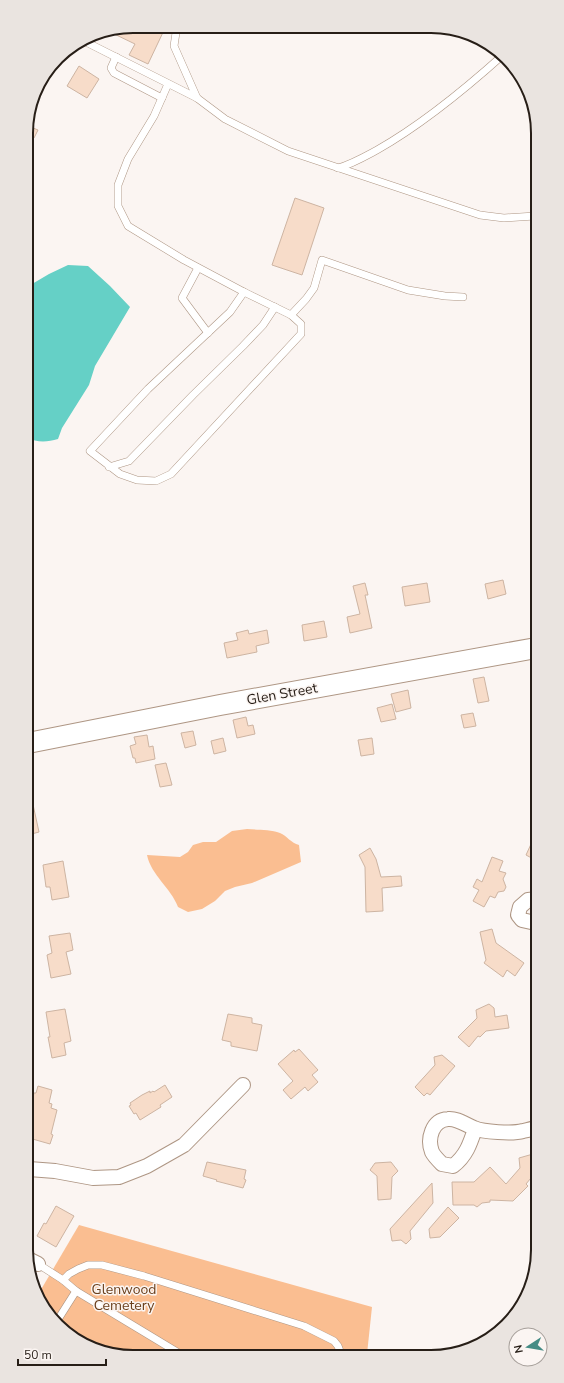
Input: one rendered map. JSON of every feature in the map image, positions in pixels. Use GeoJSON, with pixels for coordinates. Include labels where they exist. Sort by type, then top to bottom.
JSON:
{"type":"FeatureCollection","features":[{"type":"Feature","properties":{"kind":"street","name":"Glen Street"},"geometry":{"type":"LineString","coordinates":[[33,742],[220,705],[531,649]]}},
{"type":"Feature","properties":{"kind":"street"},"geometry":{"type":"LineString","coordinates":[[531,900],[528,900],[520,907],[518,915],[522,920],[531,922]]}},
{"type":"Feature","properties":{"kind":"street"},"geometry":{"type":"LineString","coordinates":[[33,1169],[55,1171],[93,1178],[119,1178],[147,1166],[184,1145],[243,1085]]}},
{"type":"Feature","properties":{"kind":"street"},"geometry":{"type":"LineString","coordinates":[[475,1129],[500,1132],[521,1132],[531,1129]]}},
{"type":"Feature","properties":{"kind":"lane"},"geometry":{"type":"LineString","coordinates":[[176,33],[174,46],[197,98]]}},
{"type":"Feature","properties":{"kind":"lane"},"geometry":{"type":"LineString","coordinates":[[89,43],[197,98],[225,119],[288,151],[480,215],[504,218],[531,216]]}},
{"type":"Feature","properties":{"kind":"lane"},"geometry":{"type":"LineString","coordinates":[[116,57],[111,68],[114,73],[162,98]]}},
{"type":"Feature","properties":{"kind":"lane"},"geometry":{"type":"LineString","coordinates":[[338,168],[350,165],[411,129],[461,93],[498,59]]}},
{"type":"Feature","properties":{"kind":"lane"},"geometry":{"type":"LineString","coordinates":[[168,84],[154,116],[128,159],[118,185],[118,206],[128,226],[198,268],[291,314],[301,324],[300,334],[171,474],[156,481],[137,480],[120,474],[90,451],[148,390],[230,312],[244,292]]}},
{"type":"Feature","properties":{"kind":"lane"},"geometry":{"type":"LineString","coordinates":[[291,314],[306,299],[314,288],[322,260],[408,290],[445,296],[463,297]]}},
{"type":"Feature","properties":{"kind":"lane"},"geometry":{"type":"LineString","coordinates":[[198,268],[182,298],[208,333]]}},
{"type":"Feature","properties":{"kind":"lane"},"geometry":{"type":"LineString","coordinates":[[109,467],[129,461],[263,325],[275,307]]}},
{"type":"Feature","properties":{"kind":"lane"},"geometry":{"type":"LineString","coordinates":[[34,1262],[63,1280],[76,1291],[174,1350]]}},
{"type":"Feature","properties":{"kind":"lane"},"geometry":{"type":"LineString","coordinates":[[63,1280],[78,1268],[88,1265],[102,1265],[304,1326],[334,1341],[340,1350]]}},
{"type":"Feature","properties":{"kind":"lane"},"geometry":{"type":"LineString","coordinates":[[59,1317],[76,1291]]}},
{"type":"Feature","properties":{"kind":"green space"},"geometry":{"type":"Polygon","coordinates":[[[247,829],[272,831],[282,834],[299,845],[301,862],[252,883],[225,891],[215,901],[202,909],[188,912],[178,907],[175,900],[153,869],[147,855],[180,857],[188,852],[193,845],[203,842],[216,842],[232,831],[247,829]]]}},
{"type":"Feature","properties":{"kind":"green space","name":"Glenwood Cemetery"},"geometry":{"type":"Polygon","coordinates":[[[79,1225],[372,1307],[367,1350],[133,1350],[113,1348],[89,1340],[67,1325],[50,1306],[41,1289],[79,1225]]]}},
{"type":"Feature","properties":{"kind":"water"},"geometry":{"type":"Polygon","coordinates":[[[68,265],[88,266],[130,307],[95,366],[89,385],[62,428],[58,439],[38,441],[33,440],[33,283],[68,265]]]}},
{"type":"Feature","properties":{"kind":"building"},"geometry":{"type":"Polygon","coordinates":[[[126,33],[163,33],[148,64],[129,55],[135,44],[116,35],[126,33]]]}},
{"type":"Feature","properties":{"kind":"building"},"geometry":{"type":"Polygon","coordinates":[[[79,66],[99,79],[87,98],[67,86],[79,66]]]}},
{"type":"Feature","properties":{"kind":"building"},"geometry":{"type":"Polygon","coordinates":[[[33,128],[38,130],[33,138],[33,128]]]}},
{"type":"Feature","properties":{"kind":"building"},"geometry":{"type":"Polygon","coordinates":[[[295,198],[324,208],[302,275],[272,265],[295,198]]]}},
{"type":"Feature","properties":{"kind":"building"},"geometry":{"type":"Polygon","coordinates":[[[503,580],[506,594],[488,599],[485,584],[503,580]]]}},
{"type":"Feature","properties":{"kind":"building"},"geometry":{"type":"Polygon","coordinates":[[[365,583],[368,595],[365,595],[372,628],[350,633],[347,617],[360,614],[353,586],[365,583]]]}},
{"type":"Feature","properties":{"kind":"building"},"geometry":{"type":"Polygon","coordinates":[[[427,583],[430,602],[405,606],[402,587],[427,583]]]}},
{"type":"Feature","properties":{"kind":"building"},"geometry":{"type":"Polygon","coordinates":[[[324,621],[327,637],[304,641],[302,625],[324,621]]]}},
{"type":"Feature","properties":{"kind":"building"},"geometry":{"type":"Polygon","coordinates":[[[248,630],[249,634],[267,630],[269,643],[256,646],[257,652],[227,658],[224,643],[238,640],[236,633],[248,630]]]}},
{"type":"Feature","properties":{"kind":"building"},"geometry":{"type":"Polygon","coordinates":[[[484,677],[489,701],[478,703],[473,679],[484,677]]]}},
{"type":"Feature","properties":{"kind":"building"},"geometry":{"type":"Polygon","coordinates":[[[408,690],[411,708],[396,712],[391,694],[408,690]]]}},
{"type":"Feature","properties":{"kind":"building"},"geometry":{"type":"Polygon","coordinates":[[[392,704],[396,719],[381,722],[377,708],[392,704]]]}},
{"type":"Feature","properties":{"kind":"building"},"geometry":{"type":"Polygon","coordinates":[[[473,713],[476,726],[464,728],[461,715],[473,713]]]}},
{"type":"Feature","properties":{"kind":"building"},"geometry":{"type":"Polygon","coordinates":[[[246,717],[248,726],[253,725],[255,734],[237,738],[233,720],[246,717]]]}},
{"type":"Feature","properties":{"kind":"building"},"geometry":{"type":"Polygon","coordinates":[[[193,731],[196,745],[185,748],[181,733],[193,731]]]}},
{"type":"Feature","properties":{"kind":"building"},"geometry":{"type":"Polygon","coordinates":[[[147,735],[149,747],[153,746],[155,759],[136,763],[130,746],[136,744],[134,737],[147,735]]]}},
{"type":"Feature","properties":{"kind":"building"},"geometry":{"type":"Polygon","coordinates":[[[223,738],[226,751],[214,754],[211,741],[223,738]]]}},
{"type":"Feature","properties":{"kind":"building"},"geometry":{"type":"Polygon","coordinates":[[[372,738],[374,754],[361,756],[358,740],[372,738]]]}},
{"type":"Feature","properties":{"kind":"building"},"geometry":{"type":"Polygon","coordinates":[[[166,763],[172,785],[160,787],[155,765],[166,763]]]}},
{"type":"Feature","properties":{"kind":"building"},"geometry":{"type":"Polygon","coordinates":[[[33,805],[39,832],[33,834],[33,805]]]}},
{"type":"Feature","properties":{"kind":"building"},"geometry":{"type":"Polygon","coordinates":[[[531,844],[531,858],[526,855],[531,844]]]}},
{"type":"Feature","properties":{"kind":"building"},"geometry":{"type":"Polygon","coordinates":[[[370,848],[376,859],[381,877],[401,876],[402,886],[382,888],[383,911],[366,912],[365,867],[359,855],[370,848]]]}},
{"type":"Feature","properties":{"kind":"building"},"geometry":{"type":"Polygon","coordinates":[[[492,857],[503,861],[499,871],[506,873],[503,879],[506,887],[504,891],[498,892],[495,898],[490,896],[484,907],[473,901],[479,890],[473,887],[477,879],[482,882],[492,857]]]}},
{"type":"Feature","properties":{"kind":"building"},"geometry":{"type":"Polygon","coordinates":[[[63,861],[69,897],[52,900],[50,887],[46,887],[43,865],[63,861]]]}},
{"type":"Feature","properties":{"kind":"building"},"geometry":{"type":"Polygon","coordinates":[[[492,929],[496,943],[524,963],[515,976],[507,970],[503,977],[484,963],[486,960],[480,932],[492,929]]]}},
{"type":"Feature","properties":{"kind":"building"},"geometry":{"type":"Polygon","coordinates":[[[70,933],[73,950],[66,952],[71,974],[51,978],[47,955],[52,953],[49,936],[70,933]]]}},
{"type":"Feature","properties":{"kind":"building"},"geometry":{"type":"Polygon","coordinates":[[[489,1004],[494,1008],[495,1017],[507,1015],[509,1028],[486,1031],[480,1037],[478,1036],[469,1047],[458,1037],[477,1018],[476,1010],[489,1004]]]}},
{"type":"Feature","properties":{"kind":"building"},"geometry":{"type":"Polygon","coordinates":[[[65,1009],[71,1041],[64,1043],[66,1055],[52,1058],[48,1037],[50,1037],[46,1012],[65,1009]]]}},
{"type":"Feature","properties":{"kind":"building"},"geometry":{"type":"Polygon","coordinates":[[[228,1014],[252,1018],[252,1023],[262,1025],[257,1051],[231,1046],[231,1042],[222,1040],[228,1014]]]}},
{"type":"Feature","properties":{"kind":"building"},"geometry":{"type":"Polygon","coordinates":[[[299,1049],[318,1070],[312,1075],[318,1082],[308,1091],[305,1087],[291,1099],[283,1090],[293,1081],[278,1064],[294,1050],[295,1052],[299,1049]]]}},
{"type":"Feature","properties":{"kind":"building"},"geometry":{"type":"Polygon","coordinates":[[[442,1055],[455,1066],[430,1095],[427,1093],[424,1096],[415,1087],[435,1065],[434,1057],[442,1055]]]}},
{"type":"Feature","properties":{"kind":"building"},"geometry":{"type":"Polygon","coordinates":[[[165,1085],[172,1097],[160,1105],[161,1107],[140,1120],[129,1106],[131,1105],[130,1103],[142,1095],[150,1091],[150,1093],[153,1091],[154,1092],[165,1085]]]}},
{"type":"Feature","properties":{"kind":"building"},"geometry":{"type":"Polygon","coordinates":[[[38,1086],[52,1090],[49,1103],[52,1104],[51,1108],[57,1110],[50,1144],[33,1139],[33,1097],[34,1093],[36,1093],[38,1086]]]}},
{"type":"Feature","properties":{"kind":"building"},"geometry":{"type":"Polygon","coordinates":[[[531,1155],[531,1178],[526,1184],[528,1186],[513,1201],[490,1200],[490,1202],[482,1203],[477,1207],[474,1205],[453,1205],[452,1182],[474,1182],[490,1167],[506,1184],[520,1168],[519,1158],[531,1155]]]}},
{"type":"Feature","properties":{"kind":"building"},"geometry":{"type":"Polygon","coordinates":[[[207,1162],[246,1170],[244,1179],[246,1180],[243,1188],[203,1176],[207,1162]]]}},
{"type":"Feature","properties":{"kind":"building"},"geometry":{"type":"Polygon","coordinates":[[[391,1162],[398,1171],[392,1177],[391,1199],[378,1200],[377,1176],[370,1170],[375,1163],[391,1162]]]}},
{"type":"Feature","properties":{"kind":"building"},"geometry":{"type":"Polygon","coordinates":[[[432,1183],[433,1203],[410,1231],[411,1239],[406,1244],[401,1240],[392,1241],[390,1229],[432,1183]]]}},
{"type":"Feature","properties":{"kind":"building"},"geometry":{"type":"Polygon","coordinates":[[[56,1206],[74,1216],[56,1247],[37,1236],[56,1206]]]}},
{"type":"Feature","properties":{"kind":"building"},"geometry":{"type":"Polygon","coordinates":[[[448,1207],[459,1218],[440,1237],[430,1238],[429,1229],[448,1207]]]}}]}
